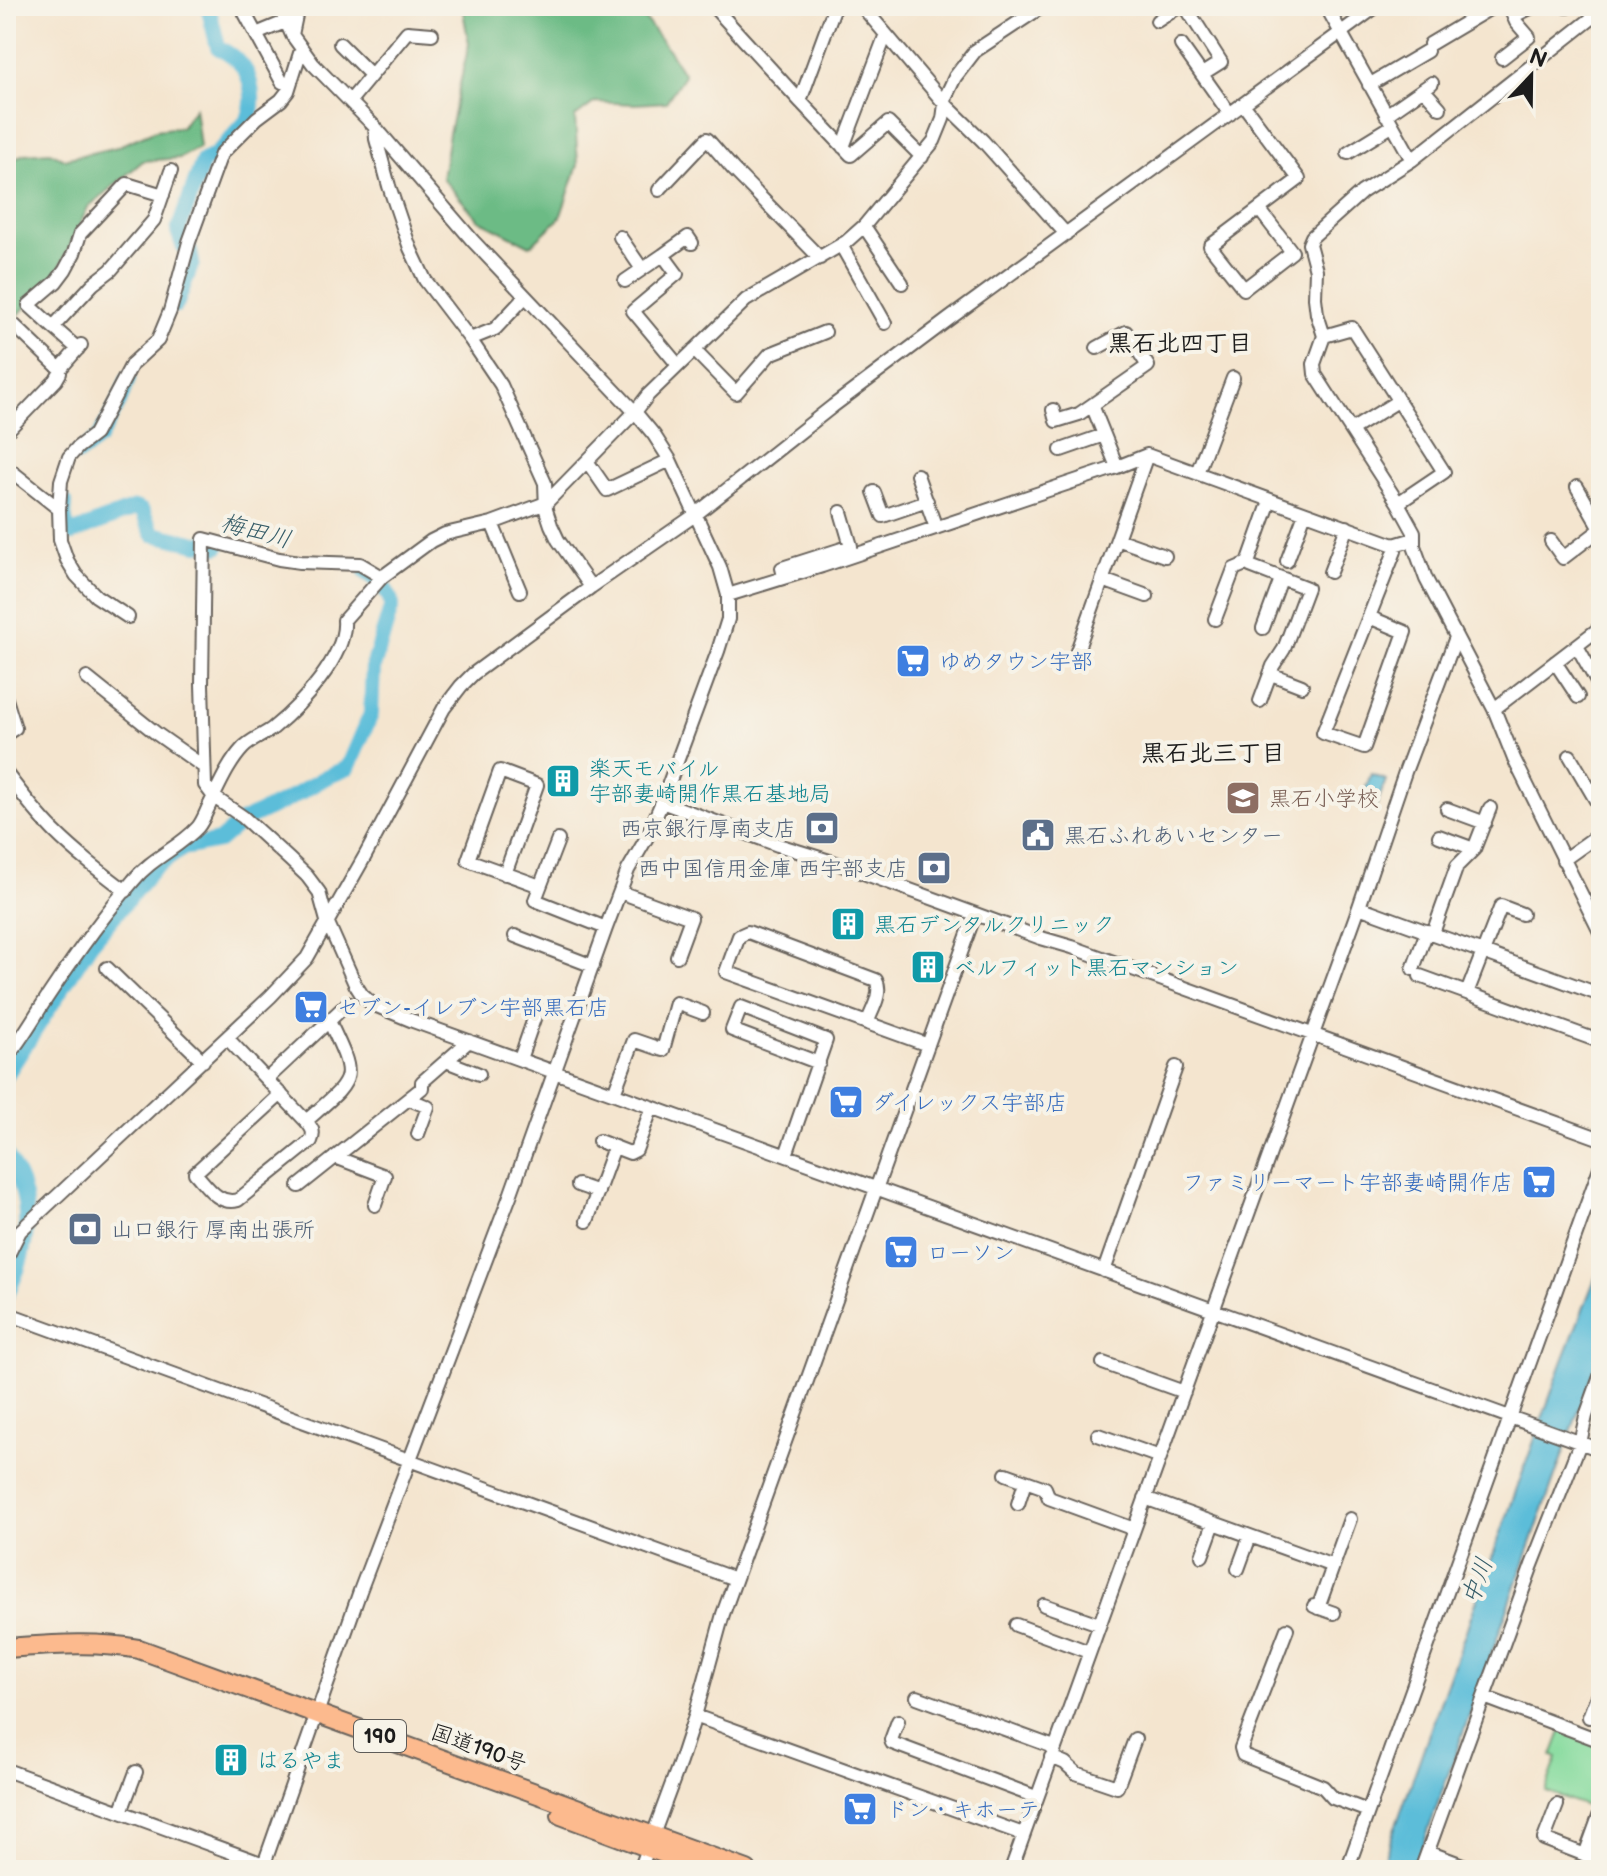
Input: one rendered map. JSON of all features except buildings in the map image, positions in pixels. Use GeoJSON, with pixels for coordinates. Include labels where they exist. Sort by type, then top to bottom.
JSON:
{"type":"FeatureCollection","features":[{"type":"Feature","properties":{"kind":"highway","name":"国道190号"},"geometry":{"type":"LineString","coordinates":[[6,1648],[92,1644],[139,1649],[484,1783],[586,1826],[747,1870]]}},
{"type":"Feature","properties":{"kind":"highway","name":"国道190号"},"geometry":{"type":"LineString","coordinates":[[6,1659],[81,1653],[122,1655],[316,1717]]}},
{"type":"Feature","properties":{"kind":"highway","name":"国道190号"},"geometry":{"type":"LineString","coordinates":[[650,1842],[709,1870]]}},
{"type":"Feature","properties":{"kind":"street"},"geometry":{"type":"LineString","coordinates":[[241,6],[282,82]]}},
{"type":"Feature","properties":{"kind":"street"},"geometry":{"type":"LineString","coordinates":[[263,1867],[409,1460],[606,928],[628,870],[662,802],[728,619],[728,595],[720,567],[670,460],[654,435],[473,241],[375,127],[313,64],[292,35],[279,6]]}},
{"type":"Feature","properties":{"kind":"street"},"geometry":{"type":"LineString","coordinates":[[292,35],[298,6]]}},
{"type":"Feature","properties":{"kind":"street"},"geometry":{"type":"LineString","coordinates":[[713,6],[851,155],[888,123],[922,157]]}},
{"type":"Feature","properties":{"kind":"street"},"geometry":{"type":"LineString","coordinates":[[800,101],[835,6]]}},
{"type":"Feature","properties":{"kind":"street"},"geometry":{"type":"LineString","coordinates":[[862,6],[945,104],[983,141],[1066,234]]}},
{"type":"Feature","properties":{"kind":"street"},"geometry":{"type":"LineString","coordinates":[[6,1058],[78,952],[133,880],[200,825],[231,763],[245,745],[272,729],[316,682],[337,652],[345,630],[344,620],[379,580],[445,534],[492,523],[546,503],[648,395],[746,300],[841,245],[864,226],[934,141],[943,119],[946,96],[955,77],[975,51],[1043,6]]}},
{"type":"Feature","properties":{"kind":"street"},"geometry":{"type":"LineString","coordinates":[[1157,21],[1183,6],[1221,62],[1202,74]]}},
{"type":"Feature","properties":{"kind":"street"},"geometry":{"type":"LineString","coordinates":[[1326,6],[1412,160]]}},
{"type":"Feature","properties":{"kind":"street"},"geometry":{"type":"LineString","coordinates":[[6,1259],[20,1231],[203,1061],[307,958],[444,708],[473,674],[695,515],[833,406],[1377,6]]}},
{"type":"Feature","properties":{"kind":"street"},"geometry":{"type":"LineString","coordinates":[[1369,85],[1494,6]]}},
{"type":"Feature","properties":{"kind":"street"},"geometry":{"type":"LineString","coordinates":[[1502,58],[1529,37],[1511,11],[1534,6]]}},
{"type":"Feature","properties":{"kind":"street"},"geometry":{"type":"LineString","coordinates":[[1601,11],[1412,160],[1362,192],[1312,237],[1309,244],[1316,270],[1317,314],[1324,336],[1314,364],[1315,374],[1414,532],[1414,546],[1426,579],[1494,709],[1514,759],[1601,934]]}},
{"type":"Feature","properties":{"kind":"street"},"geometry":{"type":"LineString","coordinates":[[256,34],[285,22]]}},
{"type":"Feature","properties":{"kind":"street"},"geometry":{"type":"LineString","coordinates":[[350,101],[407,32],[432,34]]}},
{"type":"Feature","properties":{"kind":"street"},"geometry":{"type":"LineString","coordinates":[[843,147],[886,34]]}},
{"type":"Feature","properties":{"kind":"street"},"geometry":{"type":"LineString","coordinates":[[340,44],[371,75]]}},
{"type":"Feature","properties":{"kind":"street"},"geometry":{"type":"LineString","coordinates":[[1181,45],[1230,114]]}},
{"type":"Feature","properties":{"kind":"street"},"geometry":{"type":"LineString","coordinates":[[128,617],[96,596],[76,575],[67,560],[60,540],[61,481],[69,457],[95,434],[132,364],[158,340],[221,154],[288,91],[301,50]]}},
{"type":"Feature","properties":{"kind":"street"},"geometry":{"type":"LineString","coordinates":[[1348,153],[1428,86],[1440,108]]}},
{"type":"Feature","properties":{"kind":"street"},"geometry":{"type":"LineString","coordinates":[[1243,104],[1299,179],[1259,209],[1210,246],[1244,289],[1292,252],[1259,209]]}},
{"type":"Feature","properties":{"kind":"street"},"geometry":{"type":"LineString","coordinates":[[375,127],[385,174],[410,248],[425,280],[501,385],[545,483],[546,510],[551,525],[591,587]]}},
{"type":"Feature","properties":{"kind":"street"},"geometry":{"type":"LineString","coordinates":[[659,190],[707,139],[820,258]]}},
{"type":"Feature","properties":{"kind":"street"},"geometry":{"type":"LineString","coordinates":[[53,327],[93,284],[111,270],[154,220],[171,171]]}},
{"type":"Feature","properties":{"kind":"street"},"geometry":{"type":"LineString","coordinates":[[6,432],[59,377],[60,369],[80,346],[29,305],[56,282],[74,253],[80,234],[127,184],[163,195]]}},
{"type":"Feature","properties":{"kind":"street"},"geometry":{"type":"LineString","coordinates":[[864,226],[902,283]]}},
{"type":"Feature","properties":{"kind":"street"},"geometry":{"type":"LineString","coordinates":[[620,237],[642,269]]}},
{"type":"Feature","properties":{"kind":"street"},"geometry":{"type":"LineString","coordinates":[[625,281],[688,237],[692,243]]}},
{"type":"Feature","properties":{"kind":"street"},"geometry":{"type":"LineString","coordinates":[[841,245],[885,323]]}},
{"type":"Feature","properties":{"kind":"street"},"geometry":{"type":"LineString","coordinates":[[663,255],[682,271],[633,311],[678,365]]}},
{"type":"Feature","properties":{"kind":"street"},"geometry":{"type":"LineString","coordinates":[[470,339],[495,329],[525,297]]}},
{"type":"Feature","properties":{"kind":"street"},"geometry":{"type":"LineString","coordinates":[[14,325],[60,369]]}},
{"type":"Feature","properties":{"kind":"street"},"geometry":{"type":"LineString","coordinates":[[1324,336],[1352,328],[1444,472],[1398,503]]}},
{"type":"Feature","properties":{"kind":"street"},"geometry":{"type":"LineString","coordinates":[[694,350],[736,393],[770,354],[825,332]]}},
{"type":"Feature","properties":{"kind":"street"},"geometry":{"type":"LineString","coordinates":[[1053,410],[1056,421],[1079,414],[1148,366],[1126,332],[1097,348]]}},
{"type":"Feature","properties":{"kind":"street"},"geometry":{"type":"LineString","coordinates":[[1197,473],[1233,378]]}},
{"type":"Feature","properties":{"kind":"street"},"geometry":{"type":"LineString","coordinates":[[1351,430],[1398,401]]}},
{"type":"Feature","properties":{"kind":"street"},"geometry":{"type":"LineString","coordinates":[[1092,405],[1117,467]]}},
{"type":"Feature","properties":{"kind":"street"},"geometry":{"type":"LineString","coordinates":[[1061,450],[1104,435]]}},
{"type":"Feature","properties":{"kind":"street"},"geometry":{"type":"LineString","coordinates":[[728,595],[1147,455],[1394,545],[1414,539]]}},
{"type":"Feature","properties":{"kind":"street"},"geometry":{"type":"LineString","coordinates":[[1079,654],[1077,651],[1147,455]]}},
{"type":"Feature","properties":{"kind":"street"},"geometry":{"type":"LineString","coordinates":[[587,461],[607,490],[670,460]]}},
{"type":"Feature","properties":{"kind":"street"},"geometry":{"type":"LineString","coordinates":[[6,467],[59,509]]}},
{"type":"Feature","properties":{"kind":"street"},"geometry":{"type":"LineString","coordinates":[[917,475],[936,528]]}},
{"type":"Feature","properties":{"kind":"street"},"geometry":{"type":"LineString","coordinates":[[1551,541],[1563,558],[1601,529],[1577,487]]}},
{"type":"Feature","properties":{"kind":"street"},"geometry":{"type":"LineString","coordinates":[[874,492],[883,516],[927,501]]}},
{"type":"Feature","properties":{"kind":"street"},"geometry":{"type":"LineString","coordinates":[[1215,619],[1234,569],[1248,563],[1270,501]]}},
{"type":"Feature","properties":{"kind":"street"},"geometry":{"type":"LineString","coordinates":[[784,576],[782,568],[851,546],[841,512]]}},
{"type":"Feature","properties":{"kind":"street"},"geometry":{"type":"LineString","coordinates":[[1287,561],[1305,513]]}},
{"type":"Feature","properties":{"kind":"street"},"geometry":{"type":"LineString","coordinates":[[492,523],[520,591]]}},
{"type":"Feature","properties":{"kind":"street"},"geometry":{"type":"LineString","coordinates":[[1330,572],[1347,527]]}},
{"type":"Feature","properties":{"kind":"street"},"geometry":{"type":"LineString","coordinates":[[1117,539],[1165,555]]}},
{"type":"Feature","properties":{"kind":"street"},"geometry":{"type":"LineString","coordinates":[[379,580],[360,564],[300,562],[204,543],[202,684],[205,785],[214,797],[246,820],[307,876],[319,892],[327,921],[355,984],[372,1004],[1601,1450]]}},
{"type":"Feature","properties":{"kind":"street"},"geometry":{"type":"LineString","coordinates":[[1369,617],[1405,632],[1364,747],[1323,733],[1395,551],[1394,545]]}},
{"type":"Feature","properties":{"kind":"street"},"geometry":{"type":"LineString","coordinates":[[1248,563],[1314,591],[1260,701]]}},
{"type":"Feature","properties":{"kind":"street"},"geometry":{"type":"LineString","coordinates":[[1263,628],[1281,579]]}},
{"type":"Feature","properties":{"kind":"street"},"geometry":{"type":"LineString","coordinates":[[1103,580],[1147,596]]}},
{"type":"Feature","properties":{"kind":"street"},"geometry":{"type":"LineString","coordinates":[[1494,709],[1601,627]]}},
{"type":"Feature","properties":{"kind":"street"},"geometry":{"type":"LineString","coordinates":[[1011,1870],[1456,637]]}},
{"type":"Feature","properties":{"kind":"street"},"geometry":{"type":"LineString","coordinates":[[1577,646],[1601,689]]}},
{"type":"Feature","properties":{"kind":"street"},"geometry":{"type":"LineString","coordinates":[[1555,662],[1578,697]]}},
{"type":"Feature","properties":{"kind":"street"},"geometry":{"type":"LineString","coordinates":[[1271,674],[1302,686]]}},
{"type":"Feature","properties":{"kind":"street"},"geometry":{"type":"LineString","coordinates":[[87,678],[204,767]]}},
{"type":"Feature","properties":{"kind":"street"},"geometry":{"type":"LineString","coordinates":[[6,699],[15,728],[6,734]]}},
{"type":"Feature","properties":{"kind":"street"},"geometry":{"type":"LineString","coordinates":[[1570,756],[1601,809]]}},
{"type":"Feature","properties":{"kind":"street"},"geometry":{"type":"LineString","coordinates":[[505,874],[537,785],[500,771],[468,860],[505,874],[540,886]]}},
{"type":"Feature","properties":{"kind":"street"},"geometry":{"type":"LineString","coordinates":[[6,773],[54,830],[126,891]]}},
{"type":"Feature","properties":{"kind":"street"},"geometry":{"type":"LineString","coordinates":[[662,802],[1313,1033],[1601,1139]]}},
{"type":"Feature","properties":{"kind":"street"},"geometry":{"type":"LineString","coordinates":[[1490,808],[1474,849],[1457,866],[1416,972],[1596,1040],[1601,1028]]}},
{"type":"Feature","properties":{"kind":"street"},"geometry":{"type":"LineString","coordinates":[[1447,809],[1485,823]]}},
{"type":"Feature","properties":{"kind":"street"},"geometry":{"type":"LineString","coordinates":[[1563,860],[1601,833]]}},
{"type":"Feature","properties":{"kind":"street"},"geometry":{"type":"LineString","coordinates":[[1439,836],[1474,849]]}},
{"type":"Feature","properties":{"kind":"street"},"geometry":{"type":"LineString","coordinates":[[558,840],[535,900],[606,928]]}},
{"type":"Feature","properties":{"kind":"street"},"geometry":{"type":"LineString","coordinates":[[620,892],[691,918],[677,956]]}},
{"type":"Feature","properties":{"kind":"street"},"geometry":{"type":"LineString","coordinates":[[1467,993],[1501,906],[1522,914]]}},
{"type":"Feature","properties":{"kind":"street"},"geometry":{"type":"LineString","coordinates":[[1359,907],[1601,995]]}},
{"type":"Feature","properties":{"kind":"street"},"geometry":{"type":"LineString","coordinates":[[640,1870],[695,1716],[735,1579],[975,914]]}},
{"type":"Feature","properties":{"kind":"street"},"geometry":{"type":"LineString","coordinates":[[867,1023],[879,993],[876,980],[748,932],[739,936],[726,972],[867,1023],[928,1045]]}},
{"type":"Feature","properties":{"kind":"street"},"geometry":{"type":"LineString","coordinates":[[515,936],[593,966]]}},
{"type":"Feature","properties":{"kind":"street"},"geometry":{"type":"LineString","coordinates":[[107,968],[203,1061]]}},
{"type":"Feature","properties":{"kind":"street"},"geometry":{"type":"LineString","coordinates":[[267,1079],[348,1003]]}},
{"type":"Feature","properties":{"kind":"street"},"geometry":{"type":"LineString","coordinates":[[614,1093],[634,1040],[663,1050],[676,1003],[703,1013]]}},
{"type":"Feature","properties":{"kind":"street"},"geometry":{"type":"LineString","coordinates":[[786,1155],[819,1063],[826,1040],[741,1007],[732,1030],[819,1063]]}},
{"type":"Feature","properties":{"kind":"street"},"geometry":{"type":"LineString","coordinates":[[520,1059],[536,1013]]}},
{"type":"Feature","properties":{"kind":"street"},"geometry":{"type":"LineString","coordinates":[[306,1121],[343,1089],[347,1080],[349,1068],[345,1054],[329,1021]]}},
{"type":"Feature","properties":{"kind":"street"},"geometry":{"type":"LineString","coordinates":[[227,1038],[267,1079],[281,1094],[306,1121],[314,1135],[311,1141],[238,1200],[227,1202],[219,1199],[195,1173],[281,1094]]}},
{"type":"Feature","properties":{"kind":"street"},"geometry":{"type":"LineString","coordinates":[[299,1186],[422,1088],[422,1082],[469,1041]]}},
{"type":"Feature","properties":{"kind":"street"},"geometry":{"type":"LineString","coordinates":[[446,1061],[479,1074]]}},
{"type":"Feature","properties":{"kind":"street"},"geometry":{"type":"LineString","coordinates":[[1104,1271],[1176,1067]]}},
{"type":"Feature","properties":{"kind":"street"},"geometry":{"type":"LineString","coordinates":[[409,1099],[428,1107],[418,1134]]}},
{"type":"Feature","properties":{"kind":"street"},"geometry":{"type":"LineString","coordinates":[[599,1141],[630,1153],[636,1150],[652,1107]]}},
{"type":"Feature","properties":{"kind":"street"},"geometry":{"type":"LineString","coordinates":[[587,1221],[614,1147]]}},
{"type":"Feature","properties":{"kind":"street"},"geometry":{"type":"LineString","coordinates":[[335,1157],[385,1176],[375,1205]]}},
{"type":"Feature","properties":{"kind":"street"},"geometry":{"type":"LineString","coordinates":[[1347,1870],[1601,1165]]}},
{"type":"Feature","properties":{"kind":"street"},"geometry":{"type":"LineString","coordinates":[[578,1185],[598,1192]]}},
{"type":"Feature","properties":{"kind":"street"},"geometry":{"type":"LineString","coordinates":[[6,1313],[735,1579]]}},
{"type":"Feature","properties":{"kind":"street"},"geometry":{"type":"LineString","coordinates":[[1103,1363],[1184,1392]]}},
{"type":"Feature","properties":{"kind":"street"},"geometry":{"type":"LineString","coordinates":[[1421,1870],[1532,1565],[1580,1443],[1601,1374]]}},
{"type":"Feature","properties":{"kind":"street"},"geometry":{"type":"LineString","coordinates":[[1098,1435],[1160,1457]]}},
{"type":"Feature","properties":{"kind":"street"},"geometry":{"type":"LineString","coordinates":[[1006,1474],[1045,1488],[1049,1498],[1134,1529]]}},
{"type":"Feature","properties":{"kind":"street"},"geometry":{"type":"LineString","coordinates":[[1018,1504],[1025,1482]]}},
{"type":"Feature","properties":{"kind":"street"},"geometry":{"type":"LineString","coordinates":[[1145,1498],[1333,1566]]}},
{"type":"Feature","properties":{"kind":"street"},"geometry":{"type":"LineString","coordinates":[[1334,1613],[1314,1606],[1333,1566],[1350,1518]]}},
{"type":"Feature","properties":{"kind":"street"},"geometry":{"type":"LineString","coordinates":[[1202,1556],[1214,1523]]}},
{"type":"Feature","properties":{"kind":"street"},"geometry":{"type":"LineString","coordinates":[[1238,1569],[1250,1536]]}},
{"type":"Feature","properties":{"kind":"street"},"geometry":{"type":"LineString","coordinates":[[1044,1605],[1099,1624]]}},
{"type":"Feature","properties":{"kind":"street"},"geometry":{"type":"LineString","coordinates":[[1016,1625],[1089,1652]]}},
{"type":"Feature","properties":{"kind":"street"},"geometry":{"type":"LineString","coordinates":[[1287,1629],[1241,1752],[1323,1787],[1333,1798],[1368,1811]]}},
{"type":"Feature","properties":{"kind":"street"},"geometry":{"type":"LineString","coordinates":[[1589,1717],[1601,1686]]}},
{"type":"Feature","properties":{"kind":"street"},"geometry":{"type":"LineString","coordinates":[[917,1697],[1053,1752],[1076,1773],[1117,1787],[1135,1739]]}},
{"type":"Feature","properties":{"kind":"street"},"geometry":{"type":"LineString","coordinates":[[1484,1697],[1601,1741]]}},
{"type":"Feature","properties":{"kind":"street"},"geometry":{"type":"LineString","coordinates":[[695,1716],[1023,1834]]}},
{"type":"Feature","properties":{"kind":"street"},"geometry":{"type":"LineString","coordinates":[[898,1721],[892,1743],[1036,1797]]}},
{"type":"Feature","properties":{"kind":"street"},"geometry":{"type":"LineString","coordinates":[[6,1770],[263,1867],[280,1870]]}},
{"type":"Feature","properties":{"kind":"street"},"geometry":{"type":"LineString","coordinates":[[121,1812],[136,1772]]}},
{"type":"Feature","properties":{"kind":"street"},"geometry":{"type":"LineString","coordinates":[[1557,1805],[1544,1839],[1601,1861]]}},
{"type":"Feature","properties":{"kind":"street"},"geometry":{"type":"LineString","coordinates":[[1585,1855],[1601,1811]]}},
{"type":"Feature","properties":{"kind":"street"},"geometry":{"type":"LineString","coordinates":[[1428,1852],[1458,1867],[1476,1870]]}},
{"type":"Feature","properties":{"kind":"green space"},"geometry":{"type":"Polygon","coordinates":[[[462,6],[635,6],[684,75],[666,102],[595,102],[575,117],[578,165],[560,218],[530,246],[479,220],[442,178],[469,44],[462,6]]]}},
{"type":"Feature","properties":{"kind":"green space"},"geometry":{"type":"Polygon","coordinates":[[[195,108],[200,147],[180,158],[143,161],[88,207],[59,269],[6,329],[6,163],[24,154],[50,152],[64,159],[114,148],[156,130],[181,127],[195,108]]]}},
{"type":"Feature","properties":{"kind":"green space"},"geometry":{"type":"Polygon","coordinates":[[[1562,1729],[1601,1743],[1601,1799],[1597,1810],[1545,1791],[1557,1758],[1552,1756],[1562,1729]]]}},
{"type":"Feature","properties":{"kind":"water"},"geometry":{"type":"Polygon","coordinates":[[[1371,774],[1386,780],[1374,812],[1359,806],[1371,774]]]}},
{"type":"Feature","properties":{"kind":"water"},"geometry":{"type":"Polygon","coordinates":[[[1601,1263],[1601,1348],[1414,1870],[1380,1870],[1562,1363],[1601,1263]]]}},
{"type":"Feature","properties":{"kind":"waterway","name":"梅田川"},"geometry":{"type":"LineString","coordinates":[[176,305],[192,263],[190,252],[183,245],[178,231],[203,161],[215,155],[239,130],[249,117],[252,105],[246,72],[238,61],[218,47],[208,6]]}},
{"type":"Feature","properties":{"kind":"waterway","name":"梅田川"},"geometry":{"type":"LineString","coordinates":[[78,454],[99,438],[128,379]]}},
{"type":"Feature","properties":{"kind":"waterway","name":"梅田川"},"geometry":{"type":"LineString","coordinates":[[65,503],[67,530],[72,533],[135,508],[142,511],[153,534],[218,546]]}},
{"type":"Feature","properties":{"kind":"waterway","name":"梅田川"},"geometry":{"type":"LineString","coordinates":[[6,1075],[91,943],[153,869],[183,848],[219,841],[241,822],[348,768],[371,714],[373,667],[392,605],[382,586],[366,572]]}},
{"type":"Feature","properties":{"kind":"waterway","name":"梅田川"},"geometry":{"type":"LineString","coordinates":[[6,1155],[21,1185],[26,1216],[21,1257],[6,1295]]}},
{"type":"Feature","properties":{"kind":"place","name":"ゆめタウン宇部"},"geometry":{"type":"Point","coordinates":[913,661]}},
{"type":"Feature","properties":{"kind":"place","name":"楽天モバイル 宇部妻崎開作黒石基地局"},"geometry":{"type":"Point","coordinates":[563,781]}},
{"type":"Feature","properties":{"kind":"place","name":"黒石小学校"},"geometry":{"type":"Point","coordinates":[1243,798]}},
{"type":"Feature","properties":{"kind":"place","name":"西京銀行厚南支店"},"geometry":{"type":"Point","coordinates":[822,828]}},
{"type":"Feature","properties":{"kind":"place","name":"黒石ふれあいセンター"},"geometry":{"type":"Point","coordinates":[1038,835]}},
{"type":"Feature","properties":{"kind":"place","name":"西中国信用金庫 西宇部支店"},"geometry":{"type":"Point","coordinates":[934,868]}},
{"type":"Feature","properties":{"kind":"place","name":"黒石デンタルクリニック"},"geometry":{"type":"Point","coordinates":[848,924]}},
{"type":"Feature","properties":{"kind":"place","name":"ベルフィット黒石マンション"},"geometry":{"type":"Point","coordinates":[928,967]}},
{"type":"Feature","properties":{"kind":"place","name":"セブン-イレブン宇部黒石店"},"geometry":{"type":"Point","coordinates":[311,1007]}},
{"type":"Feature","properties":{"kind":"place","name":"ダイレックス宇部店"},"geometry":{"type":"Point","coordinates":[846,1102]}},
{"type":"Feature","properties":{"kind":"place","name":"ファミリーマート宇部妻崎開作店"},"geometry":{"type":"Point","coordinates":[1539,1182]}},
{"type":"Feature","properties":{"kind":"place","name":"山口銀行 厚南出張所"},"geometry":{"type":"Point","coordinates":[85,1229]}},
{"type":"Feature","properties":{"kind":"place","name":"ローソン"},"geometry":{"type":"Point","coordinates":[901,1252]}},
{"type":"Feature","properties":{"kind":"place","name":"はるやま"},"geometry":{"type":"Point","coordinates":[231,1760]}},
{"type":"Feature","properties":{"kind":"place","name":"ドン・キホーテ"},"geometry":{"type":"Point","coordinates":[860,1809]}},
{"type":"Feature","properties":{"kind":"district","name":"黒石北四丁目"},"geometry":{"type":"Point","coordinates":[1180,343]}},
{"type":"Feature","properties":{"kind":"district","name":"黒石北三丁目"},"geometry":{"type":"Point","coordinates":[1213,753]}},
{"type":"Feature","properties":{"kind":"water label","name":"中川"},"geometry":{"type":"Point","coordinates":[1477,1581]}}]}
